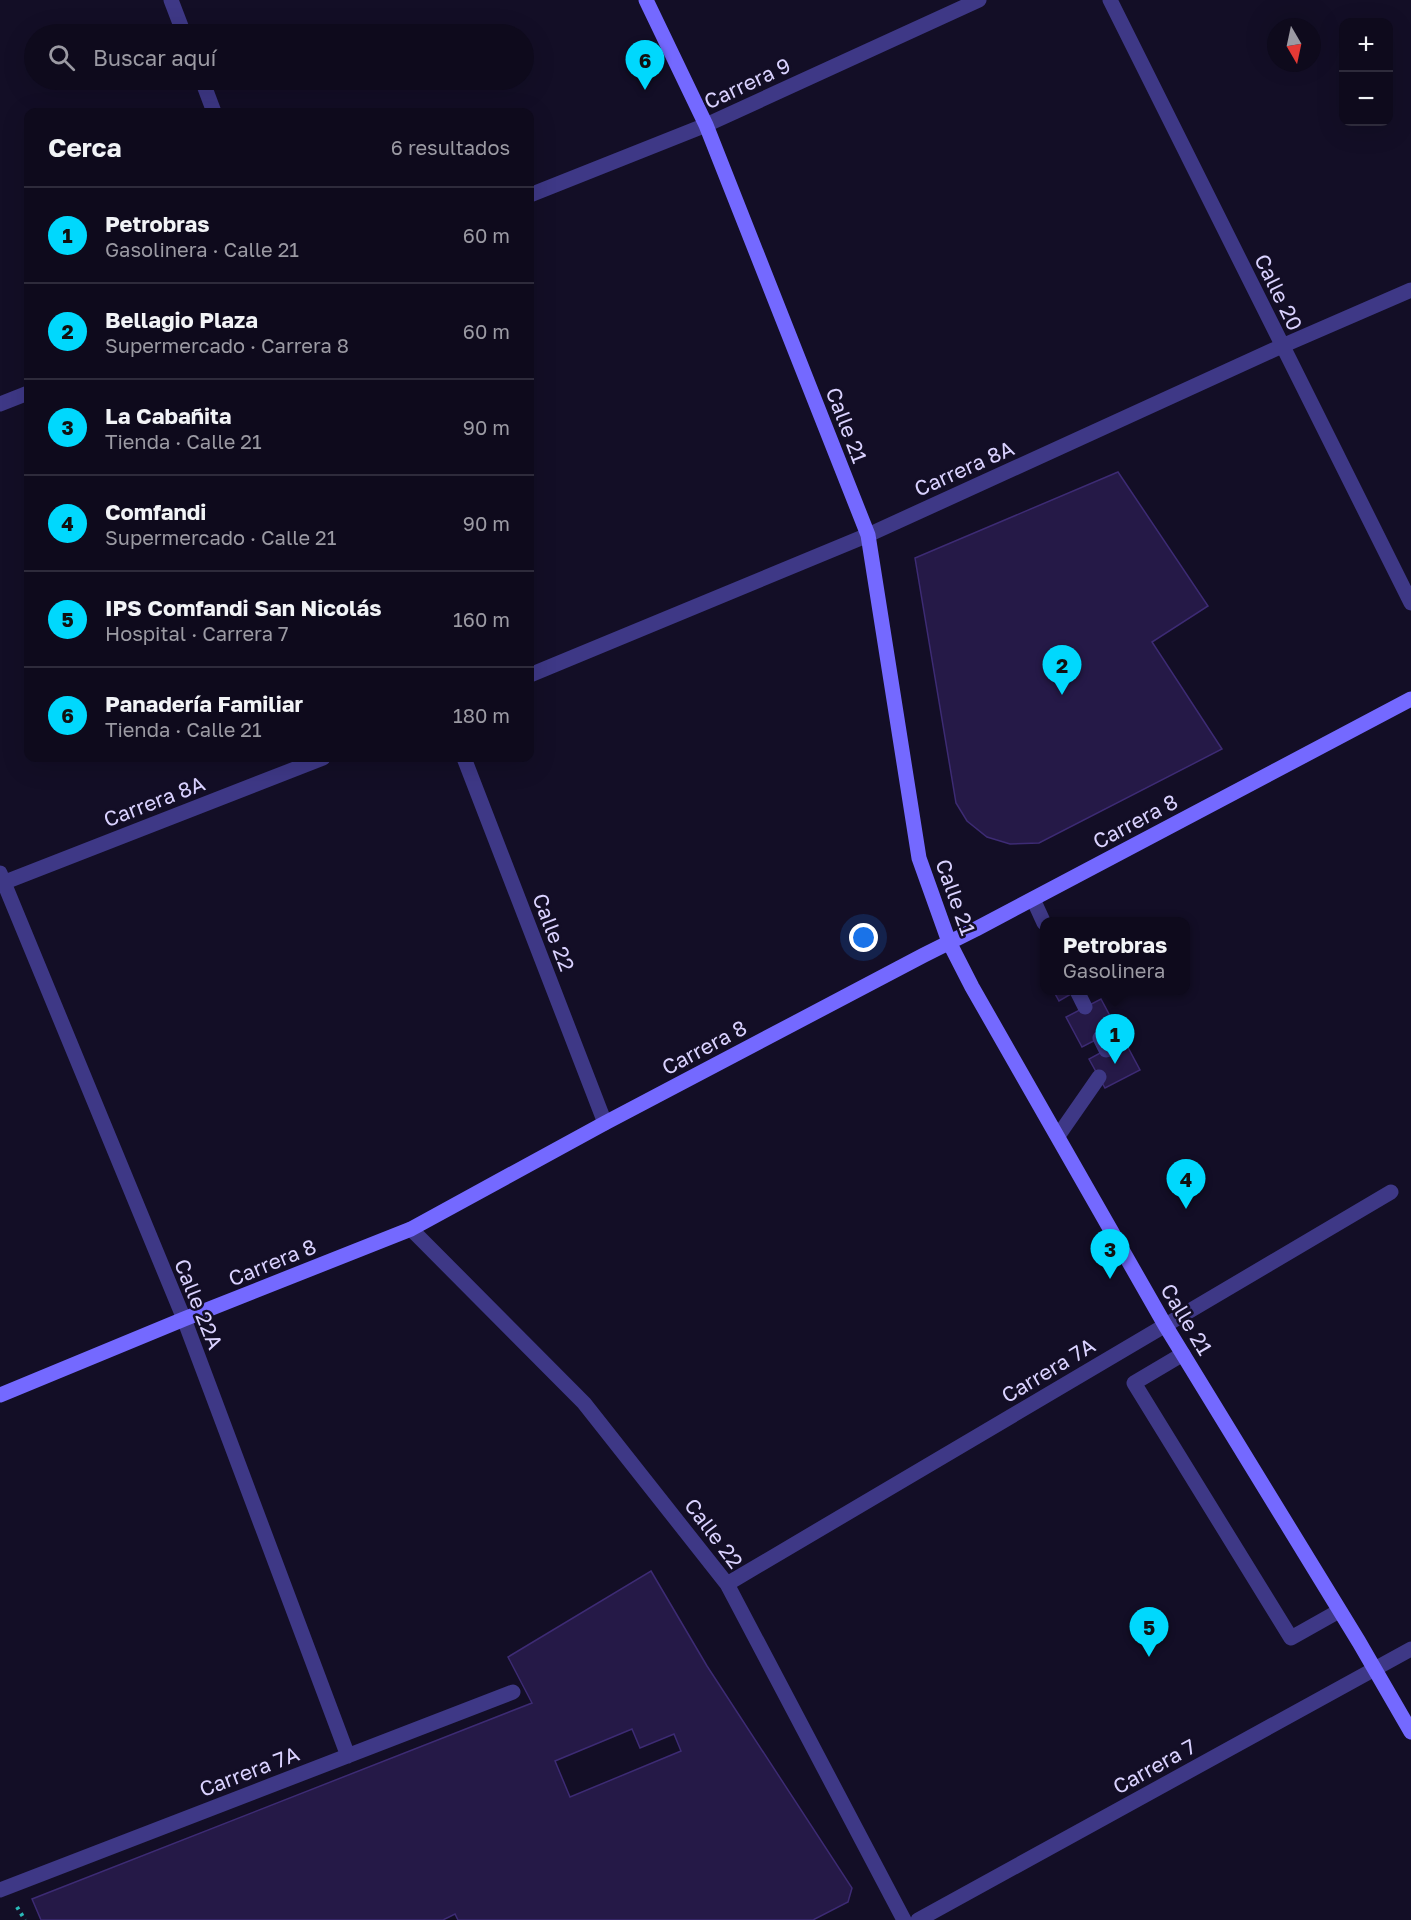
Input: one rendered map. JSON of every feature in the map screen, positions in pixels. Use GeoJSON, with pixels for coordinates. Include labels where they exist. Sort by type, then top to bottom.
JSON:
{"type":"FeatureCollection","features":[{"type":"Feature","properties":{"kind":"main road","name":"Calle 21"},"geometry":{"type":"LineString","coordinates":[[646,0],[706,125],[868,535],[919,858],[949,942],[972,987],[1165,1325],[1411,1732]]}},
{"type":"Feature","properties":{"kind":"main road","name":"Carrera 8"},"geometry":{"type":"LineString","coordinates":[[0,1395],[411,1229],[605,1122],[1411,699]]}},
{"type":"Feature","properties":{"kind":"street"},"geometry":{"type":"LineString","coordinates":[[171,0],[180,24]]}},
{"type":"Feature","properties":{"kind":"street","name":"Carrera 9"},"geometry":{"type":"LineString","coordinates":[[534,193],[706,125],[979,0]]}},
{"type":"Feature","properties":{"kind":"street","name":"Calle 20"},"geometry":{"type":"LineString","coordinates":[[1110,0],[1411,603]]}},
{"type":"Feature","properties":{"kind":"street"},"geometry":{"type":"LineString","coordinates":[[206,90],[212,108]]}},
{"type":"Feature","properties":{"kind":"street","name":"Carrera 8A"},"geometry":{"type":"LineString","coordinates":[[534,673],[868,535],[1282,346],[1411,290]]}},
{"type":"Feature","properties":{"kind":"street"},"geometry":{"type":"LineString","coordinates":[[0,404],[24,395]]}},
{"type":"Feature","properties":{"kind":"street","name":"Carrera 8A"},"geometry":{"type":"LineString","coordinates":[[1,880],[312,762]]}},
{"type":"Feature","properties":{"kind":"street","name":"Calle 22"},"geometry":{"type":"LineString","coordinates":[[466,762],[605,1122]]}},
{"type":"Feature","properties":{"kind":"street","name":"Calle 22A"},"geometry":{"type":"LineString","coordinates":[[1,880],[184,1319],[348,1756]]}},
{"type":"Feature","properties":{"kind":"street"},"geometry":{"type":"LineString","coordinates":[[1033,899],[1041,917]]}},
{"type":"Feature","properties":{"kind":"street"},"geometry":{"type":"LineString","coordinates":[[1079,995],[1085,1007]]}},
{"type":"Feature","properties":{"kind":"street"},"geometry":{"type":"LineString","coordinates":[[1058,1136],[1099,1077]]}},
{"type":"Feature","properties":{"kind":"street","name":"Carrera 7A"},"geometry":{"type":"LineString","coordinates":[[727,1584],[1391,1192]]}},
{"type":"Feature","properties":{"kind":"street","name":"Calle 22"},"geometry":{"type":"LineString","coordinates":[[411,1229],[584,1403],[727,1584],[904,1920]]}},
{"type":"Feature","properties":{"kind":"street"},"geometry":{"type":"LineString","coordinates":[[1183,1354],[1134,1383],[1291,1638],[1339,1611]]}},
{"type":"Feature","properties":{"kind":"street","name":"Carrera 7"},"geometry":{"type":"LineString","coordinates":[[918,1920],[1411,1649]]}},
{"type":"Feature","properties":{"kind":"street","name":"Carrera 7A"},"geometry":{"type":"LineString","coordinates":[[0,1890],[513,1692]]}},
{"type":"Feature","properties":{"kind":"building"},"geometry":{"type":"Polygon","coordinates":[[[1118,472],[1208,606],[1152,642],[1222,749],[1039,843],[1010,844],[987,837],[967,821],[956,803],[915,558],[1118,472]]]}},
{"type":"Feature","properties":{"kind":"building"},"geometry":{"type":"Polygon","coordinates":[[[1056,995],[1069,995],[1059,1001],[1056,995]]]}},
{"type":"Feature","properties":{"kind":"building"},"geometry":{"type":"Polygon","coordinates":[[[1101,999],[1117,1029],[1082,1047],[1066,1017],[1101,999]]]}},
{"type":"Feature","properties":{"kind":"building"},"geometry":{"type":"Polygon","coordinates":[[[1124,1040],[1140,1070],[1105,1088],[1089,1059],[1124,1040]]]}},
{"type":"Feature","properties":{"kind":"building"},"geometry":{"type":"Polygon","coordinates":[[[651,1571],[707,1666],[852,1888],[848,1902],[813,1920],[458,1920],[455,1914],[443,1920],[41,1920],[32,1899],[532,1703],[508,1657],[651,1571]],[[632,1729],[555,1761],[570,1797],[681,1751],[674,1734],[640,1748],[632,1729]]]}},
{"type":"Feature","properties":{"kind":"place","name":"Panadería Familiar"},"geometry":{"type":"Point","coordinates":[645,90]}},
{"type":"Feature","properties":{"kind":"place","name":"Bellagio Plaza"},"geometry":{"type":"Point","coordinates":[1062,695]}},
{"type":"Feature","properties":{"kind":"place","name":"Petrobras"},"geometry":{"type":"Point","coordinates":[1115,1064]}},
{"type":"Feature","properties":{"kind":"place","name":"Comfandi"},"geometry":{"type":"Point","coordinates":[1186,1209]}},
{"type":"Feature","properties":{"kind":"place","name":"La Cabañita"},"geometry":{"type":"Point","coordinates":[1110,1279]}},
{"type":"Feature","properties":{"kind":"place","name":"IPS Comfandi San Nicolás"},"geometry":{"type":"Point","coordinates":[1149,1657]}}]}
